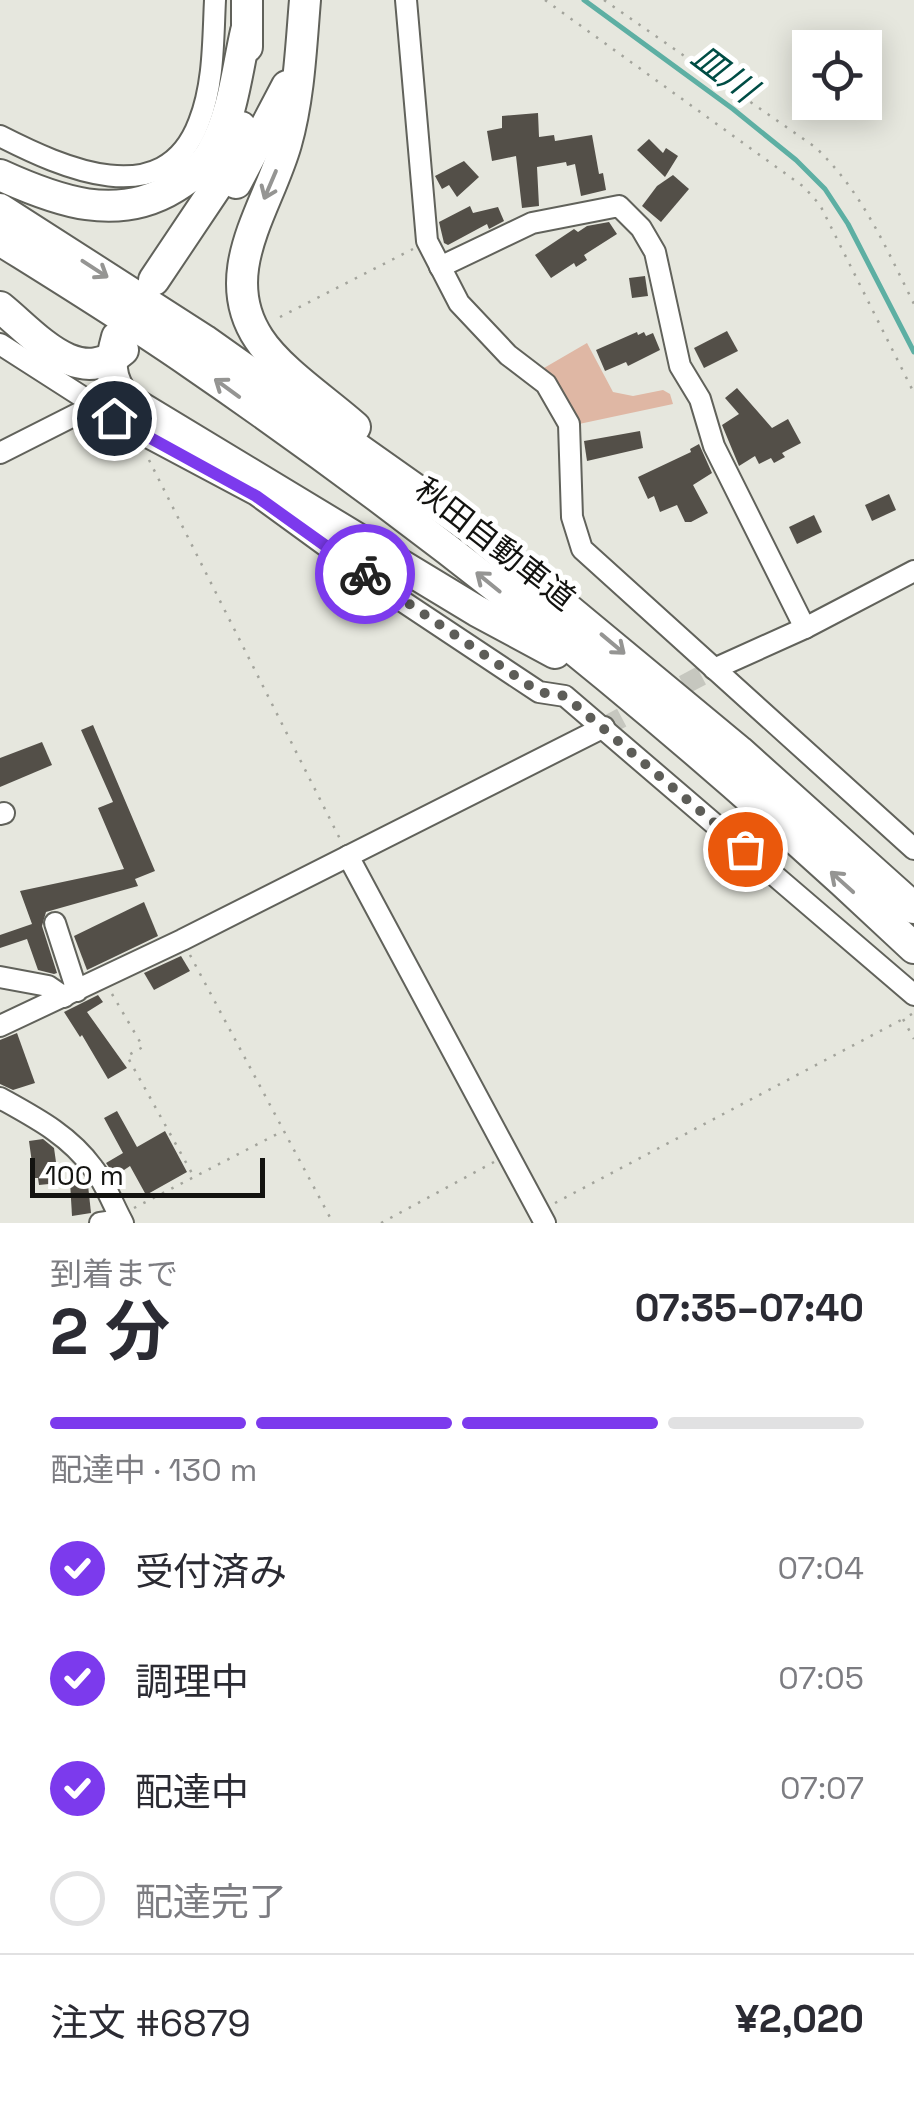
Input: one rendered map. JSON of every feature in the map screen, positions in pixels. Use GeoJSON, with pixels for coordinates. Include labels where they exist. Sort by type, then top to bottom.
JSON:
{"type":"FeatureCollection","features":[{"type":"Feature","properties":{"kind":"highway"},"geometry":{"type":"LineString","coordinates":[[247,0],[247,100],[230,160],[161,285],[257,148],[300,56]]}},
{"type":"Feature","properties":{"kind":"highway"},"geometry":{"type":"LineString","coordinates":[[305,0],[286,147],[244,254],[243,300],[250,321],[270,353],[470,528]]}},
{"type":"Feature","properties":{"kind":"highway"},"geometry":{"type":"LineString","coordinates":[[0,175],[40,193],[90,206],[131,205],[167,192],[184,182],[212,151],[224,124],[246,31]]}},
{"type":"Feature","properties":{"kind":"highway","name":"秋田自動車道"},"geometry":{"type":"LineString","coordinates":[[0,209],[204,340],[470,528],[738,751],[914,908]]}},
{"type":"Feature","properties":{"kind":"highway","name":"秋田自動車道"},"geometry":{"type":"LineString","coordinates":[[0,240],[190,362],[387,504],[624,690],[914,948]]}},
{"type":"Feature","properties":{"kind":"highway"},"geometry":{"type":"LineString","coordinates":[[0,307],[74,363],[92,366],[119,347],[115,386],[126,398],[477,611],[624,690]]}},
{"type":"Feature","properties":{"kind":"street"},"geometry":{"type":"LineString","coordinates":[[0,136],[58,165],[111,177],[147,174],[176,156],[199,124],[212,58],[216,0]]}},
{"type":"Feature","properties":{"kind":"street"},"geometry":{"type":"LineString","coordinates":[[406,0],[427,241],[459,303],[508,355],[546,384],[569,424],[572,517],[582,549],[914,850]]}},
{"type":"Feature","properties":{"kind":"street"},"geometry":{"type":"LineString","coordinates":[[440,267],[532,223],[619,206],[641,228],[655,252],[680,366],[700,399],[714,446],[804,628]]}},
{"type":"Feature","properties":{"kind":"street"},"geometry":{"type":"LineString","coordinates":[[0,344],[93,406],[256,496],[396,597],[539,692],[565,696],[914,995]]}},
{"type":"Feature","properties":{"kind":"street"},"geometry":{"type":"LineString","coordinates":[[0,453],[93,406]]}},
{"type":"Feature","properties":{"kind":"street"},"geometry":{"type":"LineString","coordinates":[[714,669],[804,628],[914,570]]}},
{"type":"Feature","properties":{"kind":"street"},"geometry":{"type":"LineString","coordinates":[[0,1026],[182,940],[604,727]]}},
{"type":"Feature","properties":{"kind":"street"},"geometry":{"type":"LineString","coordinates":[[348,856],[542,1218]]}},
{"type":"Feature","properties":{"kind":"street"},"geometry":{"type":"LineString","coordinates":[[55,923],[70,994]]}},
{"type":"Feature","properties":{"kind":"street"},"geometry":{"type":"LineString","coordinates":[[0,977],[70,994]]}},
{"type":"Feature","properties":{"kind":"street"},"geometry":{"type":"LineString","coordinates":[[0,1098],[71,1142],[96,1170],[116,1220]]}},
{"type":"Feature","properties":{"kind":"path"},"geometry":{"type":"LineString","coordinates":[[545,0],[804,187],[820,205],[914,393]]}},
{"type":"Feature","properties":{"kind":"path"},"geometry":{"type":"LineString","coordinates":[[604,0],[815,147],[836,166],[868,212],[914,304]]}},
{"type":"Feature","properties":{"kind":"path"},"geometry":{"type":"LineString","coordinates":[[280,317],[427,241]]}},
{"type":"Feature","properties":{"kind":"path"},"geometry":{"type":"LineString","coordinates":[[134,430],[348,856]]}},
{"type":"Feature","properties":{"kind":"path"},"geometry":{"type":"LineString","coordinates":[[182,940],[334,1223]]}},
{"type":"Feature","properties":{"kind":"path"},"geometry":{"type":"LineString","coordinates":[[103,979],[143,1047],[127,1056],[194,1177]]}},
{"type":"Feature","properties":{"kind":"path"},"geometry":{"type":"LineString","coordinates":[[542,1218],[914,1013]]}},
{"type":"Feature","properties":{"kind":"path"},"geometry":{"type":"LineString","coordinates":[[903,1018],[914,1039]]}},
{"type":"Feature","properties":{"kind":"path"},"geometry":{"type":"LineString","coordinates":[[116,1220],[284,1130]]}},
{"type":"Feature","properties":{"kind":"path"},"geometry":{"type":"LineString","coordinates":[[381,1223],[508,1154]]}},
{"type":"Feature","properties":{"kind":"shaded area"},"geometry":{"type":"Polygon","coordinates":[[[587,343],[613,392],[633,396],[663,390],[670,394],[673,404],[579,424],[544,368],[587,343]]]}},
{"type":"Feature","properties":{"kind":"building"},"geometry":{"type":"Polygon","coordinates":[[[538,113],[539,137],[554,135],[555,141],[592,135],[606,190],[581,196],[575,164],[537,167],[539,206],[522,208],[516,156],[492,161],[487,131],[502,128],[502,116],[538,113]]]}},
{"type":"Feature","properties":{"kind":"building"},"geometry":{"type":"Polygon","coordinates":[[[649,139],[663,153],[666,148],[678,156],[665,177],[637,150],[649,139]]]}},
{"type":"Feature","properties":{"kind":"building"},"geometry":{"type":"Polygon","coordinates":[[[464,161],[479,177],[457,197],[449,185],[442,189],[435,176],[464,161]]]}},
{"type":"Feature","properties":{"kind":"building"},"geometry":{"type":"Polygon","coordinates":[[[673,175],[689,189],[661,222],[642,206],[657,186],[673,175]]]}},
{"type":"Feature","properties":{"kind":"building"},"geometry":{"type":"Polygon","coordinates":[[[470,206],[473,213],[498,207],[504,221],[489,229],[487,224],[448,245],[444,243],[439,222],[470,206]]]}},
{"type":"Feature","properties":{"kind":"building"},"geometry":{"type":"Polygon","coordinates":[[[609,222],[617,234],[584,255],[587,260],[576,267],[574,263],[551,278],[535,255],[574,229],[578,232],[609,222]]]}},
{"type":"Feature","properties":{"kind":"building"},"geometry":{"type":"Polygon","coordinates":[[[645,276],[648,296],[632,298],[629,278],[645,276]]]}},
{"type":"Feature","properties":{"kind":"building"},"geometry":{"type":"Polygon","coordinates":[[[727,331],[738,351],[704,368],[694,348],[727,331]]]}},
{"type":"Feature","properties":{"kind":"building"},"geometry":{"type":"Polygon","coordinates":[[[637,332],[646,336],[653,333],[660,350],[628,366],[626,362],[605,371],[596,350],[637,332]]]}},
{"type":"Feature","properties":{"kind":"building"},"geometry":{"type":"Polygon","coordinates":[[[737,388],[772,428],[788,419],[801,443],[782,453],[785,457],[774,463],[771,458],[759,464],[755,456],[739,466],[722,425],[739,414],[725,398],[737,388]]]}},
{"type":"Feature","properties":{"kind":"building"},"geometry":{"type":"Polygon","coordinates":[[[640,431],[643,448],[587,461],[584,441],[640,431]]]}},
{"type":"Feature","properties":{"kind":"building"},"geometry":{"type":"Polygon","coordinates":[[[699,444],[712,473],[693,485],[708,513],[685,522],[677,505],[660,512],[654,496],[648,499],[638,477],[691,452],[699,444]]]}},
{"type":"Feature","properties":{"kind":"building"},"geometry":{"type":"Polygon","coordinates":[[[889,494],[896,510],[872,521],[865,505],[889,494]]]}},
{"type":"Feature","properties":{"kind":"building"},"geometry":{"type":"Polygon","coordinates":[[[814,515],[822,532],[797,544],[789,527],[814,515]]]}},
{"type":"Feature","properties":{"kind":"building"},"geometry":{"type":"Polygon","coordinates":[[[93,725],[155,871],[135,879],[138,886],[46,912],[42,926],[57,973],[54,974],[38,970],[27,939],[0,948],[0,935],[32,924],[20,891],[124,869],[98,808],[113,802],[81,730],[93,725]]]}},
{"type":"Feature","properties":{"kind":"building"},"geometry":{"type":"Polygon","coordinates":[[[42,742],[52,765],[0,787],[0,758],[42,742]]]}},
{"type":"Feature","properties":{"kind":"building"},"geometry":{"type":"Polygon","coordinates":[[[144,902],[158,936],[87,970],[74,936],[144,902]]]}},
{"type":"Feature","properties":{"kind":"building"},"geometry":{"type":"Polygon","coordinates":[[[181,956],[190,971],[154,990],[144,973],[181,956]]]}},
{"type":"Feature","properties":{"kind":"building"},"geometry":{"type":"Polygon","coordinates":[[[98,995],[103,1002],[87,1012],[127,1068],[108,1079],[64,1012],[98,995]]]}},
{"type":"Feature","properties":{"kind":"building"},"geometry":{"type":"Polygon","coordinates":[[[17,1033],[35,1083],[13,1090],[0,1084],[0,1040],[17,1033]]]}},
{"type":"Feature","properties":{"kind":"building"},"geometry":{"type":"Polygon","coordinates":[[[117,1111],[137,1147],[165,1131],[187,1172],[146,1195],[130,1166],[115,1176],[106,1163],[123,1153],[104,1118],[117,1111]]]}},
{"type":"Feature","properties":{"kind":"building"},"geometry":{"type":"Polygon","coordinates":[[[43,1139],[54,1148],[59,1183],[39,1185],[38,1178],[34,1178],[29,1141],[43,1139]]]}},
{"type":"Feature","properties":{"kind":"building"},"geometry":{"type":"Polygon","coordinates":[[[85,1180],[91,1213],[72,1216],[70,1181],[85,1180]]]}},
{"type":"Feature","properties":{"kind":"waterway","name":"皿川"},"geometry":{"type":"LineString","coordinates":[[584,0],[733,109],[825,189],[848,224],[914,352]]}},
{"type":"Feature","properties":{"kind":"tunnel"},"geometry":{"type":"LineString","coordinates":[[604,727],[714,669]]}},
{"type":"Feature","properties":{"kind":"way so far"},"geometry":{"type":"LineString","coordinates":[[365,574],[539,692],[565,696],[745,849]]}},
{"type":"Feature","properties":{"kind":"route"},"geometry":{"type":"LineString","coordinates":[[114,418],[256,496],[365,574]]}}]}
